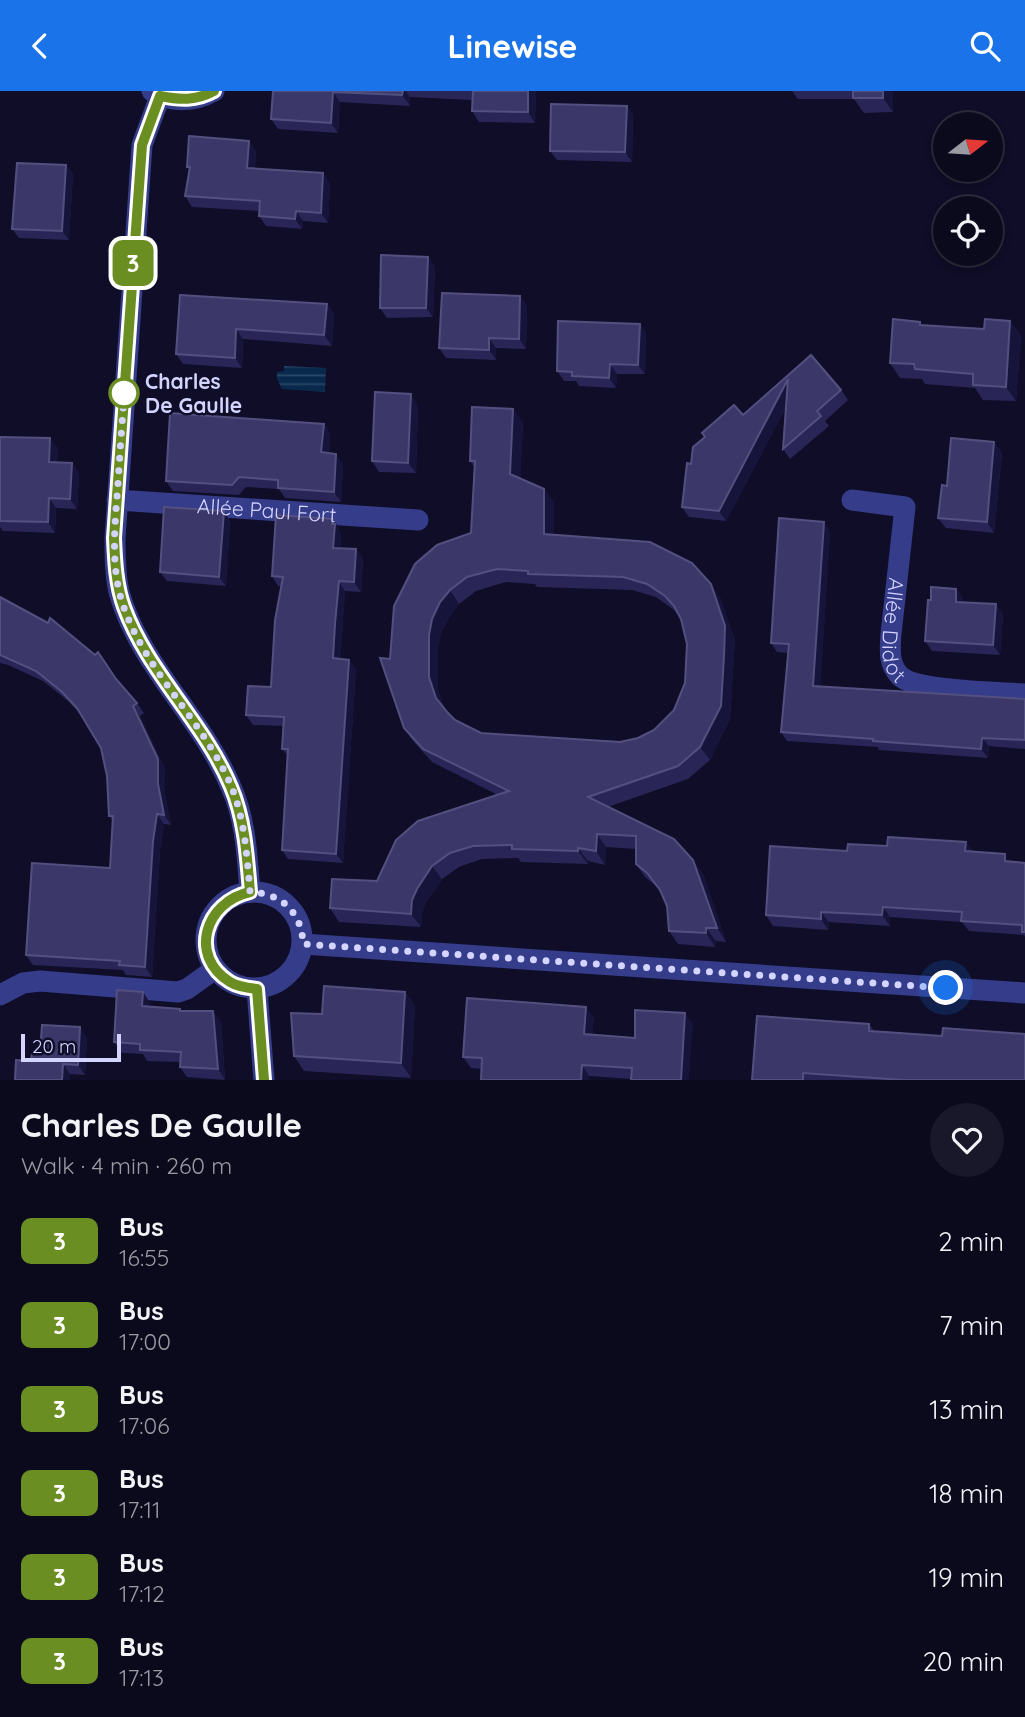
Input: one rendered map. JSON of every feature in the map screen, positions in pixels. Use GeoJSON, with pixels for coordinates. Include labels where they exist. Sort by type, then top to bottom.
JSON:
{"type":"FeatureCollection","features":[{"type":"Feature","properties":{"kind":"street"},"geometry":{"type":"LineString","coordinates":[[214,91],[203,97],[182,100],[156,94],[142,145],[115,562],[118,589],[139,639],[207,741],[231,786],[239,806],[245,839],[250,892]]}},
{"type":"Feature","properties":{"kind":"street","name":"Allée Paul Fort"},"geometry":{"type":"LineString","coordinates":[[117,500],[418,520]]}},
{"type":"Feature","properties":{"kind":"street","name":"Allée Didot"},"geometry":{"type":"LineString","coordinates":[[852,500],[905,507],[890,654],[892,665],[899,675],[912,684],[1025,694]]}},
{"type":"Feature","properties":{"kind":"street"},"geometry":{"type":"LineString","coordinates":[[250,892],[271,895],[287,905],[299,922],[303,944],[298,963],[287,977],[273,985],[257,989],[230,982],[215,969],[208,954],[206,936],[209,924],[222,904],[230,898],[250,892]]}},
{"type":"Feature","properties":{"kind":"street"},"geometry":{"type":"LineString","coordinates":[[303,944],[1025,993]]}},
{"type":"Feature","properties":{"kind":"street"},"geometry":{"type":"LineString","coordinates":[[0,995],[23,983],[40,981],[178,992],[187,989],[215,969]]}},
{"type":"Feature","properties":{"kind":"street"},"geometry":{"type":"LineString","coordinates":[[257,989],[264,1080]]}},
{"type":"Feature","properties":{"kind":"water"},"geometry":{"type":"Polygon","coordinates":[[[284,366],[326,368],[325,392],[282,389],[277,372],[284,371],[284,366]]]}},
{"type":"Feature","properties":{"kind":"building"},"geometry":{"type":"Polygon","coordinates":[[[273,91],[403,91],[402,95],[333,92],[331,123],[271,119],[273,91]]]}},
{"type":"Feature","properties":{"kind":"building"},"geometry":{"type":"Polygon","coordinates":[[[473,91],[528,91],[528,112],[472,111],[473,91]]]}},
{"type":"Feature","properties":{"kind":"building"},"geometry":{"type":"Polygon","coordinates":[[[853,91],[883,91],[883,98],[853,98],[853,91]]]}},
{"type":"Feature","properties":{"kind":"building"},"geometry":{"type":"Polygon","coordinates":[[[551,104],[627,106],[625,152],[550,151],[551,104]]]}},
{"type":"Feature","properties":{"kind":"building"},"geometry":{"type":"Polygon","coordinates":[[[189,136],[249,141],[247,168],[323,173],[321,213],[296,211],[295,219],[259,216],[260,201],[185,196],[190,167],[187,167],[189,136]]]}},
{"type":"Feature","properties":{"kind":"building"},"geometry":{"type":"Polygon","coordinates":[[[17,163],[66,165],[62,231],[12,229],[17,163]]]}},
{"type":"Feature","properties":{"kind":"building"},"geometry":{"type":"Polygon","coordinates":[[[381,255],[428,257],[426,308],[380,308],[381,255]]]}},
{"type":"Feature","properties":{"kind":"building"},"geometry":{"type":"Polygon","coordinates":[[[442,293],[520,296],[519,339],[489,338],[489,350],[439,348],[442,293]]]}},
{"type":"Feature","properties":{"kind":"building"},"geometry":{"type":"Polygon","coordinates":[[[180,295],[327,304],[324,335],[236,329],[235,358],[176,354],[180,295]]]}},
{"type":"Feature","properties":{"kind":"building"},"geometry":{"type":"Polygon","coordinates":[[[893,319],[920,322],[920,325],[984,329],[985,319],[1010,321],[1006,387],[973,385],[973,374],[915,369],[914,364],[890,363],[893,319]]]}},
{"type":"Feature","properties":{"kind":"building"},"geometry":{"type":"Polygon","coordinates":[[[558,321],[640,324],[638,365],[610,364],[609,378],[572,376],[572,372],[557,371],[558,321]]]}},
{"type":"Feature","properties":{"kind":"building"},"geometry":{"type":"Polygon","coordinates":[[[811,355],[841,390],[817,411],[821,416],[783,449],[788,379],[719,511],[682,507],[687,463],[691,464],[693,447],[705,437],[702,433],[734,405],[743,415],[811,355]]]}},
{"type":"Feature","properties":{"kind":"building"},"geometry":{"type":"Polygon","coordinates":[[[375,392],[411,394],[408,463],[372,461],[375,392]]]}},
{"type":"Feature","properties":{"kind":"building"},"geometry":{"type":"Polygon","coordinates":[[[472,407],[513,409],[510,474],[544,489],[544,534],[650,542],[692,563],[711,584],[725,626],[721,706],[700,747],[678,766],[588,797],[674,839],[693,860],[717,928],[706,928],[706,933],[669,931],[667,906],[660,890],[636,864],[636,836],[597,834],[596,851],[578,848],[578,851],[512,849],[512,845],[473,846],[450,853],[432,866],[412,900],[411,914],[330,908],[332,879],[377,881],[396,840],[418,821],[509,791],[423,749],[404,728],[380,658],[390,659],[394,606],[415,564],[437,545],[471,533],[475,461],[470,461],[472,407]],[[497,569],[467,577],[440,602],[432,619],[429,635],[429,677],[436,698],[455,720],[481,733],[620,742],[638,738],[654,730],[674,710],[685,683],[687,644],[681,619],[674,606],[647,584],[623,577],[528,574],[528,571],[497,569]]]}},
{"type":"Feature","properties":{"kind":"building"},"geometry":{"type":"Polygon","coordinates":[[[170,413],[324,424],[321,452],[336,454],[334,492],[278,488],[278,480],[239,477],[232,485],[166,481],[170,413]]]}},
{"type":"Feature","properties":{"kind":"building"},"geometry":{"type":"Polygon","coordinates":[[[0,437],[50,438],[49,462],[72,463],[70,499],[49,498],[48,522],[0,521],[0,437]]]}},
{"type":"Feature","properties":{"kind":"building"},"geometry":{"type":"Polygon","coordinates":[[[951,438],[994,442],[987,522],[938,518],[942,485],[947,486],[951,438]]]}},
{"type":"Feature","properties":{"kind":"building"},"geometry":{"type":"Polygon","coordinates":[[[164,507],[224,511],[219,577],[160,572],[164,507]]]}},
{"type":"Feature","properties":{"kind":"building"},"geometry":{"type":"Polygon","coordinates":[[[276,515],[333,519],[333,548],[356,549],[354,582],[339,581],[335,624],[333,658],[349,660],[336,854],[282,850],[288,749],[282,749],[284,717],[246,715],[248,686],[271,687],[275,620],[283,577],[272,576],[276,515]]]}},
{"type":"Feature","properties":{"kind":"building"},"geometry":{"type":"Polygon","coordinates":[[[779,518],[824,522],[813,686],[1025,699],[1025,740],[982,738],[981,749],[781,732],[789,644],[771,643],[779,518]]]}},
{"type":"Feature","properties":{"kind":"building"},"geometry":{"type":"Polygon","coordinates":[[[931,587],[956,589],[956,602],[996,604],[993,645],[925,641],[931,587]]]}},
{"type":"Feature","properties":{"kind":"building"},"geometry":{"type":"Polygon","coordinates":[[[0,597],[48,623],[50,618],[95,655],[98,652],[116,679],[137,703],[133,706],[158,759],[158,784],[164,815],[157,814],[153,841],[145,967],[119,965],[120,961],[26,955],[32,863],[110,868],[113,816],[109,816],[107,776],[101,748],[77,708],[36,671],[0,655],[0,597]]]}},
{"type":"Feature","properties":{"kind":"building"},"geometry":{"type":"Polygon","coordinates":[[[888,837],[966,842],[965,851],[1005,854],[1005,861],[1025,863],[1025,932],[1022,932],[1022,925],[961,921],[962,912],[883,907],[882,915],[821,912],[821,919],[766,915],[770,846],[847,851],[848,844],[887,846],[888,837]]]}},
{"type":"Feature","properties":{"kind":"building"},"geometry":{"type":"Polygon","coordinates":[[[324,986],[405,992],[401,1063],[294,1056],[291,1013],[322,1014],[324,986]]]}},
{"type":"Feature","properties":{"kind":"building"},"geometry":{"type":"Polygon","coordinates":[[[117,990],[143,992],[142,1006],[180,1011],[213,1011],[218,1069],[180,1067],[181,1052],[140,1050],[140,1044],[114,1042],[117,990]]]}},
{"type":"Feature","properties":{"kind":"building"},"geometry":{"type":"Polygon","coordinates":[[[467,998],[586,1007],[584,1034],[635,1038],[635,1010],[685,1013],[681,1080],[631,1080],[632,1068],[582,1065],[581,1080],[481,1080],[482,1058],[463,1057],[467,998]]]}},
{"type":"Feature","properties":{"kind":"building"},"geometry":{"type":"Polygon","coordinates":[[[757,1016],[869,1024],[869,1031],[942,1036],[943,1028],[1025,1034],[1025,1080],[903,1080],[803,1073],[803,1080],[752,1080],[757,1016]]]}},
{"type":"Feature","properties":{"kind":"building"},"geometry":{"type":"Polygon","coordinates":[[[42,1025],[80,1027],[78,1065],[63,1064],[62,1080],[15,1080],[16,1060],[31,1061],[32,1053],[40,1053],[42,1025]]]}},
{"type":"Feature","properties":{"kind":"bus line","name":"3"},"geometry":{"type":"LineString","coordinates":[[214,91],[203,97],[182,100],[160,96],[142,145],[114,538],[115,562],[118,589],[139,639],[207,741],[239,806],[250,892],[230,898],[222,904],[214,913],[206,936],[208,954],[215,969],[230,982],[257,989],[264,1080]]}},
{"type":"Feature","properties":{"kind":"place","name":"Charles De Gaulle"},"geometry":{"type":"Point","coordinates":[124,393]}},
{"type":"Feature","properties":{"kind":"route"},"geometry":{"type":"LineString","coordinates":[[124,393],[125,388],[114,538],[118,589],[124,608],[160,674],[207,741],[231,786],[239,806],[245,839],[250,892],[271,895],[287,905],[299,922],[303,944],[946,988]]}}]}
